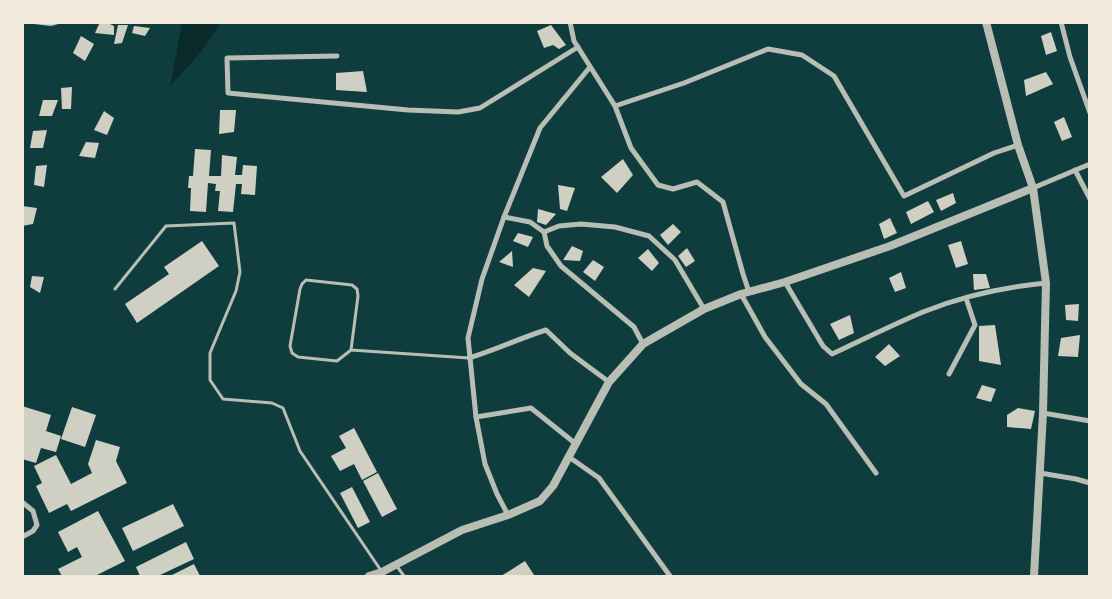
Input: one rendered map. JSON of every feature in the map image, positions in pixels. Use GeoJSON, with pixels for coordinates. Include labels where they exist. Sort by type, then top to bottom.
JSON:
{"type":"FeatureCollection","features":[{"type":"Feature","properties":{"kind":"street"},"geometry":{"type":"LineString","coordinates":[[570,22],[574,41],[615,106],[631,148],[658,185],[673,189],[697,182],[723,202],[749,292]]}},
{"type":"Feature","properties":{"kind":"street"},"geometry":{"type":"LineString","coordinates":[[986,22],[1018,145],[1033,188],[1046,283],[1043,413],[1034,576]]}},
{"type":"Feature","properties":{"kind":"street"},"geometry":{"type":"LineString","coordinates":[[1061,22],[1070,57],[1090,113]]}},
{"type":"Feature","properties":{"kind":"street"},"geometry":{"type":"LineString","coordinates":[[338,56],[227,58],[228,93],[408,110],[458,112],[480,108],[578,47]]}},
{"type":"Feature","properties":{"kind":"street"},"geometry":{"type":"LineString","coordinates":[[615,106],[684,83],[768,48],[802,55],[834,76],[904,196],[994,153],[1018,145]]}},
{"type":"Feature","properties":{"kind":"street"},"geometry":{"type":"LineString","coordinates":[[508,515],[485,464],[476,417],[468,338],[482,279],[504,217],[540,128],[590,67]]}},
{"type":"Feature","properties":{"kind":"street"},"geometry":{"type":"LineString","coordinates":[[369,576],[382,572],[462,530],[508,515],[540,501],[553,486],[609,382],[643,344],[704,309],[741,294],[785,282],[890,246],[1090,164]]}},
{"type":"Feature","properties":{"kind":"street"},"geometry":{"type":"LineString","coordinates":[[1075,170],[1090,199]]}},
{"type":"Feature","properties":{"kind":"street"},"geometry":{"type":"LineString","coordinates":[[504,217],[530,222],[544,232],[547,246],[561,266],[634,327],[643,344]]}},
{"type":"Feature","properties":{"kind":"street"},"geometry":{"type":"LineString","coordinates":[[544,232],[559,226],[582,224],[615,227],[649,236],[675,260],[704,309]]}},
{"type":"Feature","properties":{"kind":"street"},"geometry":{"type":"LineString","coordinates":[[785,282],[823,346],[832,354],[924,312],[966,298],[1012,286],[1046,283]]}},
{"type":"Feature","properties":{"kind":"street"},"geometry":{"type":"LineString","coordinates":[[741,294],[765,337],[801,384],[826,404],[876,473]]}},
{"type":"Feature","properties":{"kind":"street"},"geometry":{"type":"LineString","coordinates":[[949,374],[975,325],[966,298]]}},
{"type":"Feature","properties":{"kind":"street"},"geometry":{"type":"LineString","coordinates":[[469,358],[546,330],[570,353],[609,382]]}},
{"type":"Feature","properties":{"kind":"street"},"geometry":{"type":"LineString","coordinates":[[476,417],[530,408],[576,444]]}},
{"type":"Feature","properties":{"kind":"street"},"geometry":{"type":"LineString","coordinates":[[1043,413],[1090,421]]}},
{"type":"Feature","properties":{"kind":"street"},"geometry":{"type":"LineString","coordinates":[[569,458],[599,478],[670,576]]}},
{"type":"Feature","properties":{"kind":"street"},"geometry":{"type":"LineString","coordinates":[[1040,473],[1090,483]]}},
{"type":"Feature","properties":{"kind":"street"},"geometry":{"type":"LineString","coordinates":[[22,502],[33,511],[37,525],[33,531],[22,537]]}},
{"type":"Feature","properties":{"kind":"lane"},"geometry":{"type":"LineString","coordinates":[[115,289],[166,226],[234,223],[240,272],[236,291],[210,353],[210,380],[222,399],[272,403],[282,408],[300,450],[382,572]]}},
{"type":"Feature","properties":{"kind":"lane"},"geometry":{"type":"LineString","coordinates":[[351,350],[358,296],[357,289],[352,285],[306,280],[300,289],[290,346],[292,353],[298,357],[337,360],[351,350],[469,358]]}},
{"type":"Feature","properties":{"kind":"lane"},"geometry":{"type":"LineString","coordinates":[[396,564],[404,576]]}},
{"type":"Feature","properties":{"kind":"water"},"geometry":{"type":"Polygon","coordinates":[[[182,23],[221,23],[200,53],[170,86],[182,23]]]}},
{"type":"Feature","properties":{"kind":"building"},"geometry":{"type":"Polygon","coordinates":[[[34,22],[62,23],[51,26],[34,24],[34,22]]]}},
{"type":"Feature","properties":{"kind":"building"},"geometry":{"type":"Polygon","coordinates":[[[100,22],[106,22],[114,26],[114,35],[95,33],[100,22]]]}},
{"type":"Feature","properties":{"kind":"building"},"geometry":{"type":"Polygon","coordinates":[[[118,25],[128,25],[122,43],[114,44],[118,25]]]}},
{"type":"Feature","properties":{"kind":"building"},"geometry":{"type":"Polygon","coordinates":[[[551,25],[566,45],[559,49],[553,45],[544,48],[537,31],[551,25]]]}},
{"type":"Feature","properties":{"kind":"building"},"geometry":{"type":"Polygon","coordinates":[[[134,26],[150,28],[145,36],[132,33],[134,26]]]}},
{"type":"Feature","properties":{"kind":"building"},"geometry":{"type":"Polygon","coordinates":[[[1051,32],[1057,51],[1046,55],[1041,36],[1051,32]]]}},
{"type":"Feature","properties":{"kind":"building"},"geometry":{"type":"Polygon","coordinates":[[[81,36],[94,44],[85,61],[73,53],[81,36]]]}},
{"type":"Feature","properties":{"kind":"building"},"geometry":{"type":"Polygon","coordinates":[[[363,71],[367,92],[336,90],[336,73],[363,71]]]}},
{"type":"Feature","properties":{"kind":"building"},"geometry":{"type":"Polygon","coordinates":[[[1046,72],[1053,84],[1026,96],[1024,80],[1046,72]]]}},
{"type":"Feature","properties":{"kind":"building"},"geometry":{"type":"Polygon","coordinates":[[[72,87],[71,109],[62,109],[61,88],[72,87]]]}},
{"type":"Feature","properties":{"kind":"building"},"geometry":{"type":"Polygon","coordinates":[[[43,100],[58,100],[52,116],[39,116],[43,100]]]}},
{"type":"Feature","properties":{"kind":"building"},"geometry":{"type":"Polygon","coordinates":[[[220,110],[236,110],[234,132],[219,134],[220,110]]]}},
{"type":"Feature","properties":{"kind":"building"},"geometry":{"type":"Polygon","coordinates":[[[104,111],[114,118],[107,135],[94,130],[104,111]]]}},
{"type":"Feature","properties":{"kind":"building"},"geometry":{"type":"Polygon","coordinates":[[[1064,117],[1072,137],[1062,141],[1054,122],[1064,117]]]}},
{"type":"Feature","properties":{"kind":"building"},"geometry":{"type":"Polygon","coordinates":[[[47,130],[43,148],[30,148],[33,131],[47,130]]]}},
{"type":"Feature","properties":{"kind":"building"},"geometry":{"type":"Polygon","coordinates":[[[86,142],[99,143],[95,158],[79,156],[86,142]]]}},
{"type":"Feature","properties":{"kind":"building"},"geometry":{"type":"Polygon","coordinates":[[[195,149],[211,150],[209,176],[221,176],[222,155],[237,157],[235,175],[242,175],[243,165],[257,166],[255,195],[241,194],[242,184],[236,184],[233,212],[218,211],[220,191],[215,191],[216,184],[208,183],[206,212],[190,211],[191,188],[188,188],[189,176],[193,176],[195,149]]]}},
{"type":"Feature","properties":{"kind":"building"},"geometry":{"type":"Polygon","coordinates":[[[623,159],[633,175],[617,193],[601,177],[623,159]]]}},
{"type":"Feature","properties":{"kind":"building"},"geometry":{"type":"Polygon","coordinates":[[[47,165],[44,187],[34,185],[36,166],[47,165]]]}},
{"type":"Feature","properties":{"kind":"building"},"geometry":{"type":"Polygon","coordinates":[[[558,185],[575,188],[567,211],[560,209],[558,185]]]}},
{"type":"Feature","properties":{"kind":"building"},"geometry":{"type":"Polygon","coordinates":[[[953,193],[956,203],[941,211],[936,200],[953,193]]]}},
{"type":"Feature","properties":{"kind":"building"},"geometry":{"type":"Polygon","coordinates":[[[928,201],[934,212],[911,224],[906,212],[928,201]]]}},
{"type":"Feature","properties":{"kind":"building"},"geometry":{"type":"Polygon","coordinates":[[[22,206],[37,208],[33,224],[22,226],[22,206]]]}},
{"type":"Feature","properties":{"kind":"building"},"geometry":{"type":"Polygon","coordinates":[[[538,209],[556,214],[546,225],[537,222],[538,209]]]}},
{"type":"Feature","properties":{"kind":"building"},"geometry":{"type":"Polygon","coordinates":[[[890,218],[897,233],[884,239],[879,224],[890,218]]]}},
{"type":"Feature","properties":{"kind":"building"},"geometry":{"type":"Polygon","coordinates":[[[673,224],[681,232],[668,245],[660,235],[673,224]]]}},
{"type":"Feature","properties":{"kind":"building"},"geometry":{"type":"Polygon","coordinates":[[[518,233],[533,237],[528,247],[513,241],[518,233]]]}},
{"type":"Feature","properties":{"kind":"building"},"geometry":{"type":"Polygon","coordinates":[[[202,241],[219,266],[137,323],[125,304],[169,274],[164,267],[202,241]]]}},
{"type":"Feature","properties":{"kind":"building"},"geometry":{"type":"Polygon","coordinates":[[[961,241],[968,264],[956,268],[948,245],[961,241]]]}},
{"type":"Feature","properties":{"kind":"building"},"geometry":{"type":"Polygon","coordinates":[[[572,246],[583,251],[580,261],[563,260],[572,246]]]}},
{"type":"Feature","properties":{"kind":"building"},"geometry":{"type":"Polygon","coordinates":[[[687,248],[695,261],[686,267],[678,256],[687,248]]]}},
{"type":"Feature","properties":{"kind":"building"},"geometry":{"type":"Polygon","coordinates":[[[648,249],[659,263],[652,271],[638,258],[648,249]]]}},
{"type":"Feature","properties":{"kind":"building"},"geometry":{"type":"Polygon","coordinates":[[[512,251],[513,267],[499,262],[512,251]]]}},
{"type":"Feature","properties":{"kind":"building"},"geometry":{"type":"Polygon","coordinates":[[[593,260],[604,267],[595,281],[583,272],[593,260]]]}},
{"type":"Feature","properties":{"kind":"building"},"geometry":{"type":"Polygon","coordinates":[[[533,268],[546,271],[529,297],[514,285],[533,268]]]}},
{"type":"Feature","properties":{"kind":"building"},"geometry":{"type":"Polygon","coordinates":[[[901,272],[906,288],[895,292],[889,278],[901,272]]]}},
{"type":"Feature","properties":{"kind":"building"},"geometry":{"type":"Polygon","coordinates":[[[973,274],[986,274],[990,288],[974,290],[973,274]]]}},
{"type":"Feature","properties":{"kind":"building"},"geometry":{"type":"Polygon","coordinates":[[[32,276],[44,277],[40,293],[30,287],[32,276]]]}},
{"type":"Feature","properties":{"kind":"building"},"geometry":{"type":"Polygon","coordinates":[[[1079,304],[1078,321],[1066,320],[1065,305],[1079,304]]]}},
{"type":"Feature","properties":{"kind":"building"},"geometry":{"type":"Polygon","coordinates":[[[850,315],[854,333],[839,340],[830,324],[850,315]]]}},
{"type":"Feature","properties":{"kind":"building"},"geometry":{"type":"Polygon","coordinates":[[[995,325],[1001,365],[979,361],[979,326],[995,325]]]}},
{"type":"Feature","properties":{"kind":"building"},"geometry":{"type":"Polygon","coordinates":[[[1080,335],[1078,357],[1058,356],[1061,338],[1080,335]]]}},
{"type":"Feature","properties":{"kind":"building"},"geometry":{"type":"Polygon","coordinates":[[[889,344],[900,356],[885,366],[875,357],[889,344]]]}},
{"type":"Feature","properties":{"kind":"building"},"geometry":{"type":"Polygon","coordinates":[[[982,385],[996,389],[991,402],[976,398],[982,385]]]}},
{"type":"Feature","properties":{"kind":"building"},"geometry":{"type":"Polygon","coordinates":[[[22,406],[51,415],[46,431],[61,436],[56,452],[41,448],[36,463],[22,459],[22,406]]]}},
{"type":"Feature","properties":{"kind":"building"},"geometry":{"type":"Polygon","coordinates":[[[72,407],[96,415],[85,447],[61,439],[72,407]]]}},
{"type":"Feature","properties":{"kind":"building"},"geometry":{"type":"Polygon","coordinates":[[[1018,408],[1035,411],[1031,429],[1007,427],[1007,415],[1018,408]]]}},
{"type":"Feature","properties":{"kind":"building"},"geometry":{"type":"Polygon","coordinates":[[[354,428],[377,472],[362,480],[354,464],[340,471],[331,456],[346,448],[339,436],[354,428]]]}},
{"type":"Feature","properties":{"kind":"building"},"geometry":{"type":"Polygon","coordinates":[[[96,440],[120,447],[116,461],[127,483],[71,511],[67,504],[49,513],[36,486],[42,483],[34,466],[56,455],[71,484],[92,473],[88,464],[96,440]]]}},
{"type":"Feature","properties":{"kind":"building"},"geometry":{"type":"Polygon","coordinates":[[[378,473],[397,509],[382,517],[363,481],[378,473]]]}},
{"type":"Feature","properties":{"kind":"building"},"geometry":{"type":"Polygon","coordinates":[[[352,487],[370,522],[358,528],[340,493],[352,487]]]}},
{"type":"Feature","properties":{"kind":"building"},"geometry":{"type":"Polygon","coordinates":[[[173,504],[184,526],[133,551],[122,528],[173,504]]]}},
{"type":"Feature","properties":{"kind":"building"},"geometry":{"type":"Polygon","coordinates":[[[98,511],[125,561],[95,576],[62,576],[58,569],[82,557],[77,547],[68,552],[58,532],[98,511]]]}},
{"type":"Feature","properties":{"kind":"building"},"geometry":{"type":"Polygon","coordinates":[[[186,542],[194,559],[158,576],[140,576],[136,567],[186,542]]]}},
{"type":"Feature","properties":{"kind":"building"},"geometry":{"type":"Polygon","coordinates":[[[525,561],[534,575],[501,576],[525,561]]]}},
{"type":"Feature","properties":{"kind":"building"},"geometry":{"type":"Polygon","coordinates":[[[194,564],[200,576],[170,576],[194,564]]]}}]}
